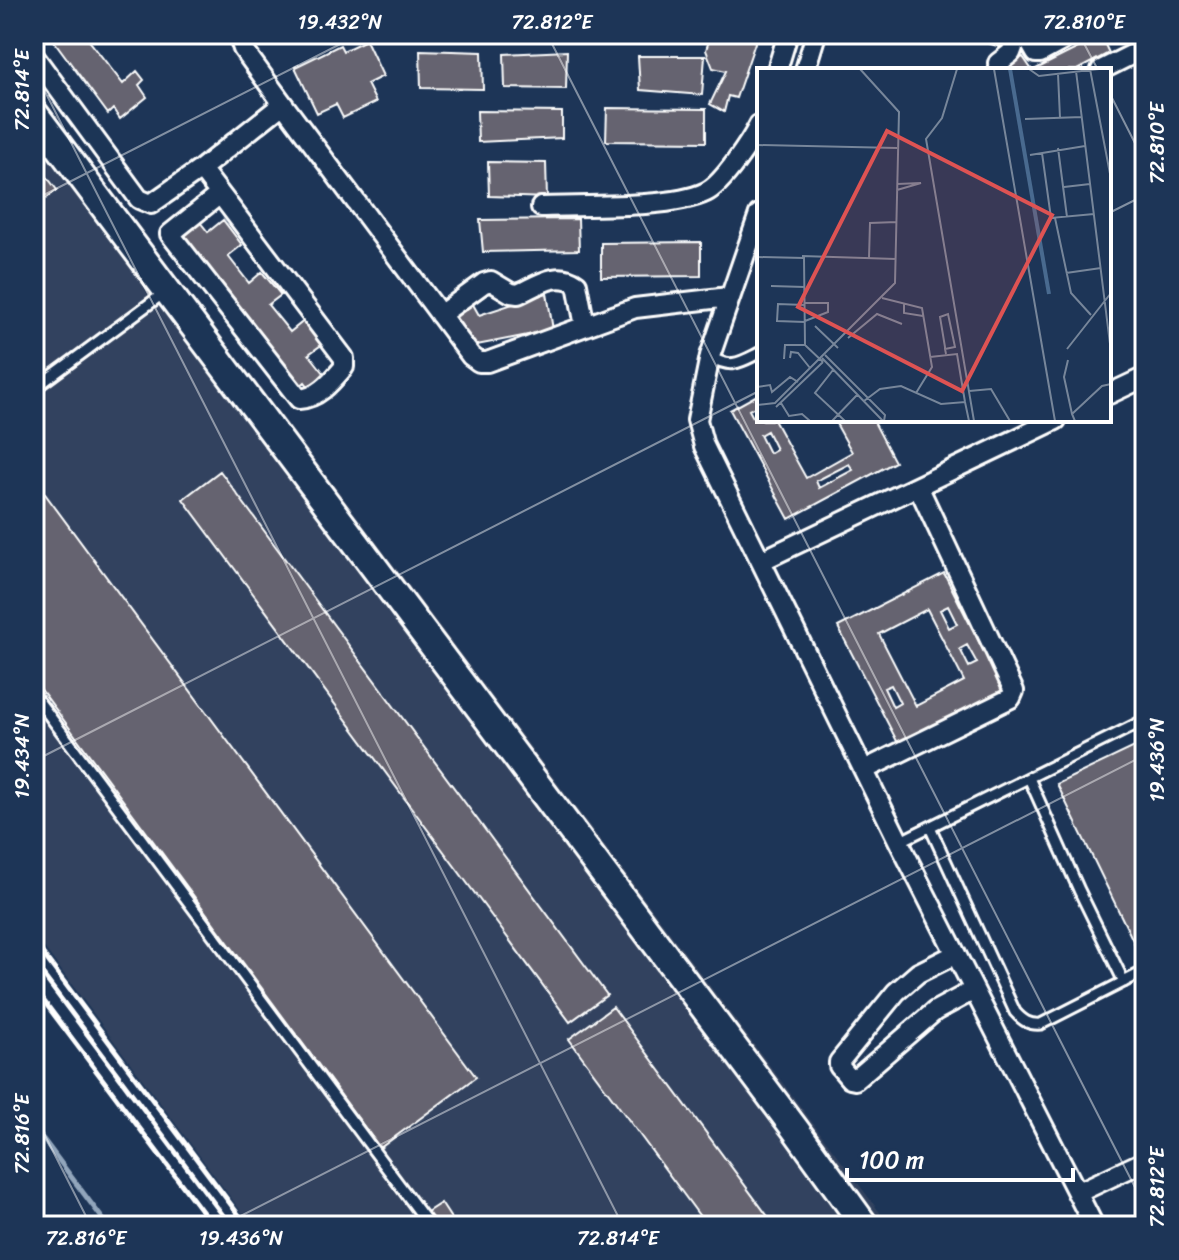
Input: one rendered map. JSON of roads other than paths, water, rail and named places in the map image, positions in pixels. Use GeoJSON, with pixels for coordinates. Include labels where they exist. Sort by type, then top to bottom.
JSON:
{"type":"FeatureCollection","features":[{"type":"Feature","properties":{"kind":"street"},"geometry":{"type":"LineString","coordinates":[[238,34],[243,49],[283,104],[471,356],[479,362],[487,362],[635,308],[729,297]]}},
{"type":"Feature","properties":{"kind":"street"},"geometry":{"type":"LineString","coordinates":[[778,68],[788,34]]}},
{"type":"Feature","properties":{"kind":"street"},"geometry":{"type":"LineString","coordinates":[[806,68],[816,34]]}},
{"type":"Feature","properties":{"kind":"street"},"geometry":{"type":"LineString","coordinates":[[1000,68],[998,63],[1011,53],[1017,38],[1028,39],[1036,53],[1062,41],[1064,34]]}},
{"type":"Feature","properties":{"kind":"street"},"geometry":{"type":"LineString","coordinates":[[1105,68],[1145,48]]}},
{"type":"Feature","properties":{"kind":"street"},"geometry":{"type":"LineString","coordinates":[[34,56],[139,199],[151,204],[283,104]]}},
{"type":"Feature","properties":{"kind":"street"},"geometry":{"type":"LineString","coordinates":[[34,113],[865,1226]]}},
{"type":"Feature","properties":{"kind":"street"},"geometry":{"type":"LineString","coordinates":[[541,207],[664,202],[709,191],[757,131]]}},
{"type":"Feature","properties":{"kind":"street"},"geometry":{"type":"LineString","coordinates":[[201,169],[220,194],[344,358],[344,367],[327,387],[307,399],[299,399],[170,234],[220,194]]}},
{"type":"Feature","properties":{"kind":"street"},"geometry":{"type":"LineString","coordinates":[[757,220],[710,356],[697,420],[704,446],[899,842],[1094,1226]]}},
{"type":"Feature","properties":{"kind":"street"},"geometry":{"type":"LineString","coordinates":[[440,315],[484,283],[491,281],[518,294],[559,277],[569,278],[577,284],[585,326]]}},
{"type":"Feature","properties":{"kind":"street"},"geometry":{"type":"LineString","coordinates":[[1111,393],[1145,377]]}},
{"type":"Feature","properties":{"kind":"street"},"geometry":{"type":"LineString","coordinates":[[761,561],[1052,422]]}},
{"type":"Feature","properties":{"kind":"street"},"geometry":{"type":"LineString","coordinates":[[864,770],[1011,698],[1014,691],[918,486]]}},
{"type":"Feature","properties":{"kind":"street"},"geometry":{"type":"LineString","coordinates":[[956,954],[918,973],[896,992],[839,1062],[839,1066],[850,1079],[855,1080],[935,1011],[974,990]]}},
{"type":"Feature","properties":{"kind":"street"},"geometry":{"type":"LineString","coordinates":[[1077,1193],[1145,1161]]}},
{"type":"Feature","properties":{"kind":"lane"},"geometry":{"type":"LineString","coordinates":[[34,389],[167,291]]}},
{"type":"Feature","properties":{"kind":"lane"},"geometry":{"type":"LineString","coordinates":[[710,356],[724,364],[737,363],[757,354]]}},
{"type":"Feature","properties":{"kind":"lane"},"geometry":{"type":"LineString","coordinates":[[34,695],[430,1226]]}},
{"type":"Feature","properties":{"kind":"lane"},"geometry":{"type":"LineString","coordinates":[[899,842],[1145,720]]}},
{"type":"Feature","properties":{"kind":"lane"},"geometry":{"type":"LineString","coordinates":[[1029,778],[1124,982]]}},
{"type":"Feature","properties":{"kind":"lane"},"geometry":{"type":"LineString","coordinates":[[930,827],[1015,1012],[1021,1019],[1032,1025],[1041,1024],[1145,971]]}},
{"type":"Feature","properties":{"kind":"waterway"},"geometry":{"type":"LineString","coordinates":[[34,1127],[108,1226]]}},
{"type":"Feature","properties":{"kind":"railway"},"geometry":{"type":"LineString","coordinates":[[34,942],[247,1226]]}},
{"type":"Feature","properties":{"kind":"railway"},"geometry":{"type":"LineString","coordinates":[[34,963],[231,1226]]}},
{"type":"Feature","properties":{"kind":"railway"},"geometry":{"type":"LineString","coordinates":[[34,988],[213,1226]]}}]}
